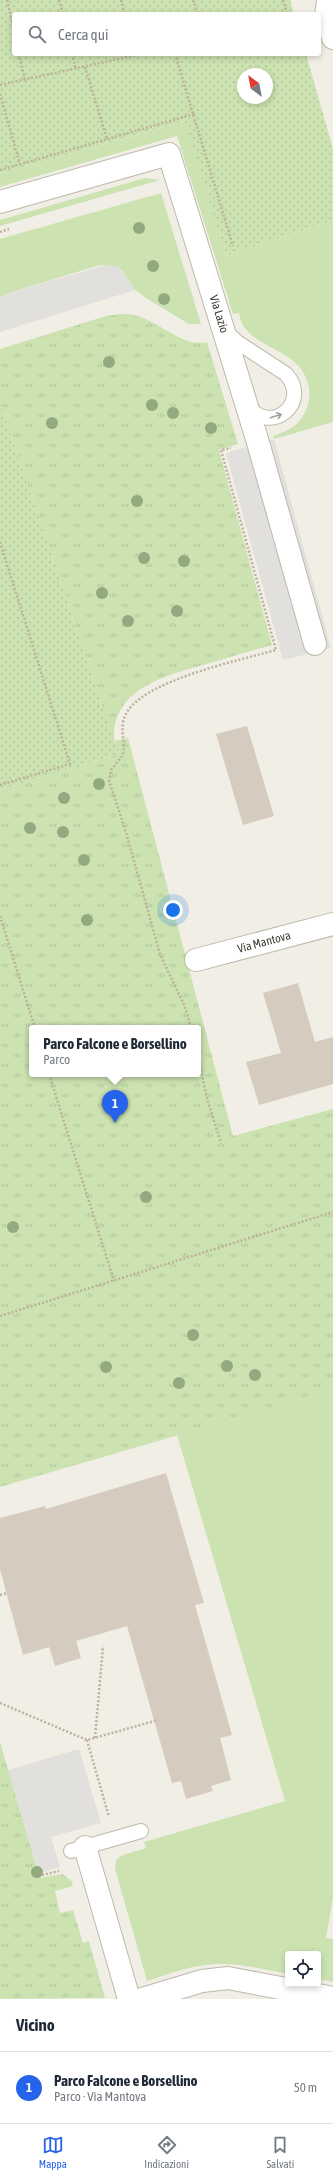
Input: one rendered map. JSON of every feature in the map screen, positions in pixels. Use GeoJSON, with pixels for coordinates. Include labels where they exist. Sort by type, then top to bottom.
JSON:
{"type":"FeatureCollection","features":[{"type":"Feature","properties":{"kind":"street"},"geometry":{"type":"LineString","coordinates":[[328,0],[326,16],[333,38]]}},
{"type":"Feature","properties":{"kind":"street","name":"Via Lazio"},"geometry":{"type":"LineString","coordinates":[[0,202],[169,154],[245,400],[315,644]]}},
{"type":"Feature","properties":{"kind":"street","name":"Via Mantova"},"geometry":{"type":"LineString","coordinates":[[196,960],[333,924]]}},
{"type":"Feature","properties":{"kind":"street"},"geometry":{"type":"LineString","coordinates":[[78,1849],[129,1999]]}},
{"type":"Feature","properties":{"kind":"street"},"geometry":{"type":"LineString","coordinates":[[142,1999],[194,1991],[215,1978],[228,1978],[333,1998]]}},
{"type":"Feature","properties":{"kind":"lane"},"geometry":{"type":"LineString","coordinates":[[223,327],[231,338],[286,374],[294,389],[294,398],[291,406],[278,417],[260,417],[254,413],[245,400]]}},
{"type":"Feature","properties":{"kind":"lane"},"geometry":{"type":"LineString","coordinates":[[78,1849],[141,1831]]}},
{"type":"Feature","properties":{"kind":"path"},"geometry":{"type":"LineString","coordinates":[[7,0],[12,21]]}},
{"type":"Feature","properties":{"kind":"path"},"geometry":{"type":"LineString","coordinates":[[59,0],[62,12]]}},
{"type":"Feature","properties":{"kind":"path"},"geometry":{"type":"LineString","coordinates":[[121,0],[124,12]]}},
{"type":"Feature","properties":{"kind":"path"},"geometry":{"type":"LineString","coordinates":[[193,0],[197,12]]}},
{"type":"Feature","properties":{"kind":"path"},"geometry":{"type":"LineString","coordinates":[[283,0],[286,12]]}},
{"type":"Feature","properties":{"kind":"path"},"geometry":{"type":"LineString","coordinates":[[19,56],[25,80]]}},
{"type":"Feature","properties":{"kind":"path"},"geometry":{"type":"LineString","coordinates":[[73,56],[76,69]]}},
{"type":"Feature","properties":{"kind":"path"},"geometry":{"type":"LineString","coordinates":[[0,85],[132,56]]}},
{"type":"Feature","properties":{"kind":"path"},"geometry":{"type":"LineString","coordinates":[[177,56],[233,246]]}},
{"type":"Feature","properties":{"kind":"path"},"geometry":{"type":"LineString","coordinates":[[85,67],[107,139]]}},
{"type":"Feature","properties":{"kind":"path"},"geometry":{"type":"LineString","coordinates":[[0,94],[20,164]]}},
{"type":"Feature","properties":{"kind":"path"},"geometry":{"type":"LineString","coordinates":[[0,170],[194,114]]}},
{"type":"Feature","properties":{"kind":"path"},"geometry":{"type":"LineString","coordinates":[[190,1025],[182,1001],[160,954],[125,829],[111,788],[109,775],[114,765],[123,755],[123,722],[128,709],[137,700],[152,691],[181,678],[276,650],[221,450],[234,447]]}},
{"type":"Feature","properties":{"kind":"path"},"geometry":{"type":"LineString","coordinates":[[0,542],[70,764],[0,785]]}},
{"type":"Feature","properties":{"kind":"path"},"geometry":{"type":"LineString","coordinates":[[0,916],[34,1025]]}},
{"type":"Feature","properties":{"kind":"path"},"geometry":{"type":"LineString","coordinates":[[201,1071],[208,1102],[221,1143]]}},
{"type":"Feature","properties":{"kind":"path"},"geometry":{"type":"LineString","coordinates":[[50,1077],[114,1281]]}},
{"type":"Feature","properties":{"kind":"path"},"geometry":{"type":"LineString","coordinates":[[0,1316],[333,1212]]}},
{"type":"Feature","properties":{"kind":"path"},"geometry":{"type":"LineString","coordinates":[[0,1595],[8,1593]]}},
{"type":"Feature","properties":{"kind":"path"},"geometry":{"type":"LineString","coordinates":[[95,1738],[103,1646]]}},
{"type":"Feature","properties":{"kind":"path"},"geometry":{"type":"LineString","coordinates":[[0,1703],[87,1740],[158,1720]]}},
{"type":"Feature","properties":{"kind":"path"},"geometry":{"type":"LineString","coordinates":[[87,1740],[115,1838]]}},
{"type":"Feature","properties":{"kind":"green space"},"geometry":{"type":"Polygon","coordinates":[[[0,0],[290,0],[293,12],[12,12],[12,56],[307,56],[333,149],[333,220],[226,255],[185,121],[0,174],[0,0]]]}},
{"type":"Feature","properties":{"kind":"green space"},"geometry":{"type":"Polygon","coordinates":[[[186,121],[226,255],[333,220],[333,422],[274,439],[273,436],[284,432],[298,423],[304,414],[309,399],[308,383],[303,372],[296,364],[288,357],[252,335],[243,325],[239,313],[233,314],[177,136],[0,187],[0,174],[186,121]]]}},
{"type":"Feature","properties":{"kind":"green space"},"geometry":{"type":"Polygon","coordinates":[[[145,178],[160,180],[0,226],[0,220],[145,178]]]}},
{"type":"Feature","properties":{"kind":"green space"},"geometry":{"type":"Polygon","coordinates":[[[161,193],[201,324],[189,324],[149,300],[135,290],[122,270],[106,265],[100,265],[0,297],[0,239],[161,193]]]}},
{"type":"Feature","properties":{"kind":"green space"},"geometry":{"type":"Polygon","coordinates":[[[121,314],[133,315],[144,319],[186,340],[197,343],[207,342],[238,444],[219,450],[272,645],[191,668],[159,679],[144,687],[132,696],[122,708],[115,723],[114,740],[0,403],[0,349],[106,316],[121,314]]]}},
{"type":"Feature","properties":{"kind":"green space"},"geometry":{"type":"Polygon","coordinates":[[[0,403],[119,754],[0,790],[0,403]]]}},
{"type":"Feature","properties":{"kind":"green space"},"geometry":{"type":"Polygon","coordinates":[[[128,738],[233,1136],[333,1109],[333,1390],[0,1487],[0,790],[119,754],[115,741],[128,738]]]}},
{"type":"Feature","properties":{"kind":"green space"},"geometry":{"type":"Polygon","coordinates":[[[333,1390],[333,1898],[326,1938],[333,1939],[333,1982],[321,1980],[321,1951],[285,1951],[285,1973],[247,1966],[216,1964],[199,1966],[147,1981],[115,1869],[116,1860],[123,1855],[146,1848],[144,1842],[285,1801],[177,1435],[333,1390]]]}},
{"type":"Feature","properties":{"kind":"green space"},"geometry":{"type":"Polygon","coordinates":[[[0,1742],[40,1878],[62,1874],[71,1880],[73,1886],[55,1891],[60,1913],[73,1910],[83,1943],[89,1941],[105,1998],[0,1999],[0,1742]]]}},
{"type":"Feature","properties":{"kind":"shaded area"},"geometry":{"type":"Polygon","coordinates":[[[106,265],[119,267],[135,290],[0,332],[0,297],[18,290],[106,265]]]}},
{"type":"Feature","properties":{"kind":"shaded area"},"geometry":{"type":"Polygon","coordinates":[[[274,439],[331,648],[283,660],[226,453],[274,439]]]}},
{"type":"Feature","properties":{"kind":"shaded area"},"geometry":{"type":"Polygon","coordinates":[[[79,1749],[101,1823],[51,1837],[60,1867],[39,1873],[8,1770],[79,1749]]]}},
{"type":"Feature","properties":{"kind":"building"},"geometry":{"type":"Polygon","coordinates":[[[247,726],[274,816],[243,825],[216,734],[247,726]]]}},
{"type":"Feature","properties":{"kind":"building"},"geometry":{"type":"Polygon","coordinates":[[[298,983],[315,1042],[333,1037],[333,1084],[259,1105],[246,1062],[281,1053],[263,993],[298,983]]]}},
{"type":"Feature","properties":{"kind":"building"},"geometry":{"type":"Polygon","coordinates":[[[166,1473],[204,1603],[195,1605],[232,1735],[220,1738],[231,1780],[211,1786],[213,1791],[186,1799],[181,1781],[172,1783],[127,1626],[76,1641],[81,1658],[55,1666],[49,1647],[23,1655],[0,1569],[0,1518],[45,1506],[46,1509],[166,1473]]]}},
{"type":"Feature","properties":{"kind":"place","name":"Parco Falcone e Borsellino"},"geometry":{"type":"Point","coordinates":[115,1123]}}]}
